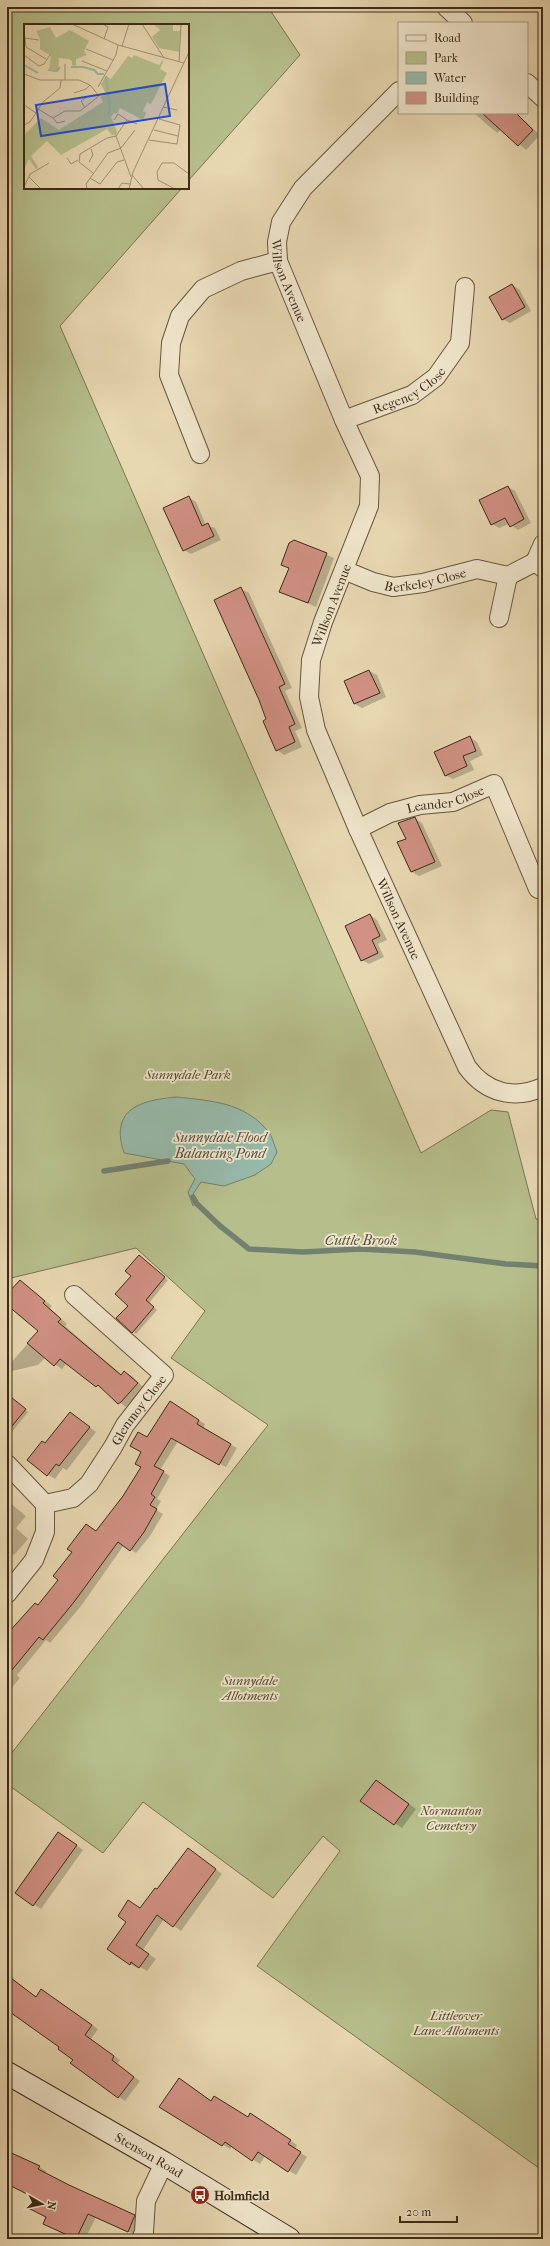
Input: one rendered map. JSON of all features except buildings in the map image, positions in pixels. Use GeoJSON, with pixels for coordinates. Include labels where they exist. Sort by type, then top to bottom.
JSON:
{"type":"FeatureCollection","features":[{"type":"Feature","properties":{"kind":"street"},"geometry":{"type":"LineString","coordinates":[[446,7],[462,22]]}},
{"type":"Feature","properties":{"kind":"street"},"geometry":{"type":"LineString","coordinates":[[528,84],[543,98]]}},
{"type":"Feature","properties":{"kind":"street","name":"Willson Avenue"},"geometry":{"type":"LineString","coordinates":[[398,92],[303,188],[281,222],[277,242],[278,261],[344,420],[370,476],[369,506],[323,622],[311,660],[309,697],[316,730],[358,829],[467,1067],[483,1084],[506,1094],[524,1094],[543,1087]]}},
{"type":"Feature","properties":{"kind":"street"},"geometry":{"type":"LineString","coordinates":[[200,454],[169,375],[171,343],[180,316],[203,289],[241,271],[278,261]]}},
{"type":"Feature","properties":{"kind":"street","name":"Regency Close"},"geometry":{"type":"LineString","coordinates":[[344,420],[412,395],[436,377],[468,344],[465,287]]}},
{"type":"Feature","properties":{"kind":"street"},"geometry":{"type":"LineString","coordinates":[[499,618],[508,576],[539,565],[543,544]]}},
{"type":"Feature","properties":{"kind":"street","name":"Berkeley Close"},"geometry":{"type":"LineString","coordinates":[[344,570],[373,582],[393,587],[423,583],[477,569],[508,576]]}},
{"type":"Feature","properties":{"kind":"street","name":"Leander Close"},"geometry":{"type":"LineString","coordinates":[[358,829],[390,813],[420,805],[452,802],[494,784],[538,889]]}},
{"type":"Feature","properties":{"kind":"street","name":"Glenmoy Close"},"geometry":{"type":"LineString","coordinates":[[46,1504],[73,1498],[89,1484],[113,1447],[125,1424],[164,1375],[74,1295]]}},
{"type":"Feature","properties":{"kind":"street"},"geometry":{"type":"LineString","coordinates":[[7,1464],[46,1504],[45,1532],[34,1560],[7,1594]]}},
{"type":"Feature","properties":{"kind":"street","name":"Stenson Road"},"geometry":{"type":"LineString","coordinates":[[7,2074],[164,2163],[289,2239]]}},
{"type":"Feature","properties":{"kind":"street"},"geometry":{"type":"LineString","coordinates":[[141,2239],[144,2232],[146,2202],[164,2163]]}},
{"type":"Feature","properties":{"kind":"green space"},"geometry":{"type":"Polygon","coordinates":[[[7,7],[268,7],[300,55],[189,180],[189,24],[24,24],[24,189],[181,189],[60,326],[421,1153],[491,1110],[508,1112],[536,1219],[543,1219],[543,2171],[257,1966],[340,1851],[323,1836],[273,1898],[143,1802],[103,1853],[7,1784],[7,1759],[268,1425],[171,1358],[205,1311],[136,1248],[7,1279],[7,7]]]}},
{"type":"Feature","properties":{"kind":"water","name":"Sunnydale Flood Balancing Pond"},"geometry":{"type":"Polygon","coordinates":[[[177,1097],[226,1104],[237,1108],[258,1121],[269,1132],[277,1152],[271,1164],[255,1175],[224,1186],[201,1182],[193,1194],[198,1201],[193,1206],[188,1192],[195,1179],[184,1164],[124,1153],[121,1138],[121,1126],[125,1116],[132,1109],[141,1104],[152,1101],[177,1097]]]}},
{"type":"Feature","properties":{"kind":"waterway","name":"Cuttle Brook"},"geometry":{"type":"LineString","coordinates":[[104,1171],[168,1161]]}},
{"type":"Feature","properties":{"kind":"waterway","name":"Cuttle Brook"},"geometry":{"type":"LineString","coordinates":[[193,1197],[196,1203],[219,1225],[249,1249],[303,1252],[360,1249],[415,1252],[506,1264],[543,1266]]}},
{"type":"Feature","properties":{"kind":"place","name":"Holmfield"},"geometry":{"type":"Point","coordinates":[200,2195]}},
{"type":"Feature","properties":{"kind":"park label","name":"Sunnydale Park"},"geometry":{"type":"Point","coordinates":[188,1074]}},
{"type":"Feature","properties":{"kind":"park label","name":"Sunnydale Allotments"},"geometry":{"type":"Point","coordinates":[250,1688]}},
{"type":"Feature","properties":{"kind":"park label","name":"Normanton Cemetery"},"geometry":{"type":"Point","coordinates":[451,1818]}},
{"type":"Feature","properties":{"kind":"park label","name":"Littleover Lane Allotments"},"geometry":{"type":"Point","coordinates":[456,2022]}}]}
